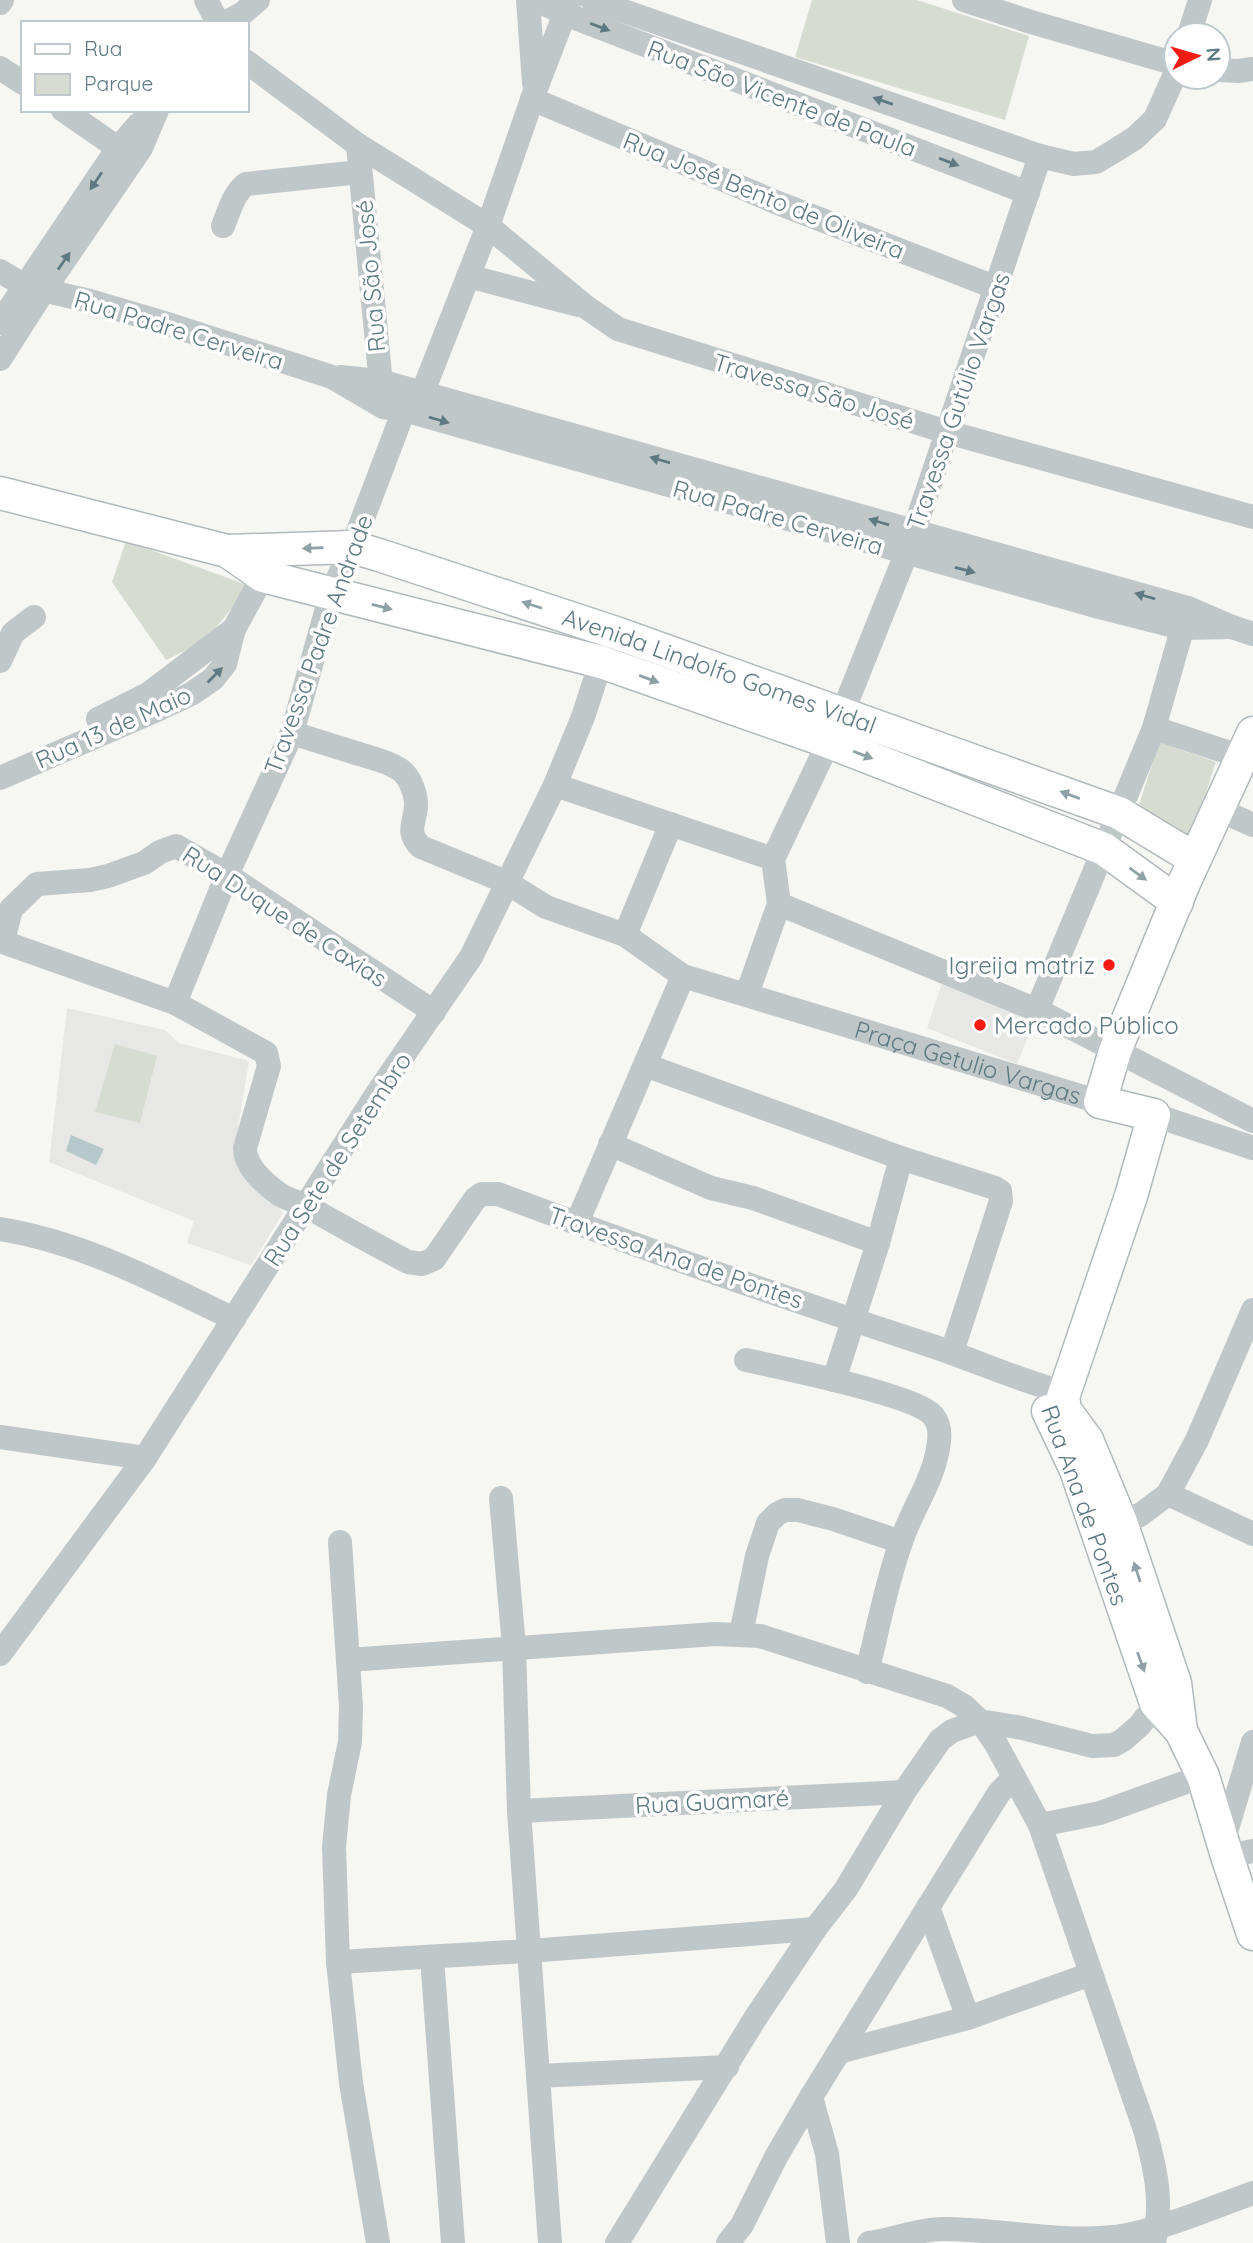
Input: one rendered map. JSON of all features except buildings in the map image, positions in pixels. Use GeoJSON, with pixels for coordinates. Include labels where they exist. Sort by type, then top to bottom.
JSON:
{"type":"FeatureCollection","features":[{"type":"Feature","properties":{"kind":"main road","name":"Avenida Lindolfo Gomes Vidal"},"geometry":{"type":"LineString","coordinates":[[0,493],[227,551],[352,547],[616,633],[1119,813],[1195,859]]}},
{"type":"Feature","properties":{"kind":"main road","name":"Avenida Lindolfo Gomes Vidal"},"geometry":{"type":"LineString","coordinates":[[227,551],[263,576],[601,662],[829,742],[1104,849],[1177,902]]}},
{"type":"Feature","properties":{"kind":"main road"},"geometry":{"type":"LineString","coordinates":[[1100,1101],[1115,1051],[1195,859],[1247,745]]}},
{"type":"Feature","properties":{"kind":"main road","name":"Praça Getulio Vargas"},"geometry":{"type":"LineString","coordinates":[[1100,1101],[1145,1113]]}},
{"type":"Feature","properties":{"kind":"main road","name":"Rua Ana de Pontes"},"geometry":{"type":"LineString","coordinates":[[1145,1113],[1131,1196],[1054,1389],[1065,1410],[1087,1440],[1108,1526],[1165,1693],[1234,1850],[1253,1934]]}},
{"type":"Feature","properties":{"kind":"street"},"geometry":{"type":"LineString","coordinates":[[206,0],[217,21]]}},
{"type":"Feature","properties":{"kind":"street"},"geometry":{"type":"LineString","coordinates":[[229,21],[258,0]]}},
{"type":"Feature","properties":{"kind":"street","name":"Travessa Padre Andrade"},"geometry":{"type":"LineString","coordinates":[[528,0],[533,95]]}},
{"type":"Feature","properties":{"kind":"street","name":"Rua São Vicente de Paula"},"geometry":{"type":"LineString","coordinates":[[537,0],[568,7],[1028,193]]}},
{"type":"Feature","properties":{"kind":"street","name":"Rua São Vicente de Paula"},"geometry":{"type":"LineString","coordinates":[[592,0],[1040,156],[1074,164],[1096,162],[1135,138],[1156,119],[1168,91]]}},
{"type":"Feature","properties":{"kind":"street"},"geometry":{"type":"LineString","coordinates":[[964,0],[1162,60]]}},
{"type":"Feature","properties":{"kind":"street"},"geometry":{"type":"LineString","coordinates":[[1193,21],[1200,0]]}},
{"type":"Feature","properties":{"kind":"street","name":"Travessa Padre Andrade"},"geometry":{"type":"LineString","coordinates":[[175,1003],[227,875],[292,733],[331,594],[352,547],[403,404],[468,276],[533,95],[568,7]]}},
{"type":"Feature","properties":{"kind":"street","name":"Travessa São José"},"geometry":{"type":"LineString","coordinates":[[248,63],[358,145],[488,226],[586,307],[618,329],[947,432],[1253,517]]}},
{"type":"Feature","properties":{"kind":"street"},"geometry":{"type":"LineString","coordinates":[[0,68],[21,82]]}},
{"type":"Feature","properties":{"kind":"street"},"geometry":{"type":"LineString","coordinates":[[1232,70],[1253,69]]}},
{"type":"Feature","properties":{"kind":"street","name":"Rua José Bento de Oliveira"},"geometry":{"type":"LineString","coordinates":[[533,95],[778,203],[997,288]]}},
{"type":"Feature","properties":{"kind":"street"},"geometry":{"type":"LineString","coordinates":[[66,112],[118,148]]}},
{"type":"Feature","properties":{"kind":"street"},"geometry":{"type":"LineString","coordinates":[[0,359],[35,288],[118,148],[138,125],[156,112]]}},
{"type":"Feature","properties":{"kind":"street"},"geometry":{"type":"LineString","coordinates":[[0,323],[35,288],[141,148],[157,112]]}},
{"type":"Feature","properties":{"kind":"street","name":"Rua São José"},"geometry":{"type":"LineString","coordinates":[[358,145],[380,381],[403,404]]}},
{"type":"Feature","properties":{"kind":"street","name":"Travessa Gutúlio Vargas"},"geometry":{"type":"LineString","coordinates":[[773,859],[842,714],[910,543],[1040,156]]}},
{"type":"Feature","properties":{"kind":"street"},"geometry":{"type":"LineString","coordinates":[[223,226],[234,198],[246,184],[360,172]]}},
{"type":"Feature","properties":{"kind":"street","name":"Rua Padre Cerveira"},"geometry":{"type":"LineString","coordinates":[[0,271],[35,288],[161,322],[332,377],[403,404],[1185,618],[1243,630]]}},
{"type":"Feature","properties":{"kind":"street"},"geometry":{"type":"LineString","coordinates":[[468,276],[586,307]]}},
{"type":"Feature","properties":{"kind":"street","name":"Rua Padre Cerveira"},"geometry":{"type":"LineString","coordinates":[[332,377],[380,381],[403,404]]}},
{"type":"Feature","properties":{"kind":"street","name":"Rua 13 de Maio"},"geometry":{"type":"LineString","coordinates":[[0,778],[152,702],[234,629],[263,576]]}},
{"type":"Feature","properties":{"kind":"street"},"geometry":{"type":"LineString","coordinates":[[0,661],[13,633],[34,617]]}},
{"type":"Feature","properties":{"kind":"street"},"geometry":{"type":"LineString","coordinates":[[1037,1010],[1154,728],[1185,618]]}},
{"type":"Feature","properties":{"kind":"street","name":"Rua Sete de Setembro"},"geometry":{"type":"LineString","coordinates":[[3,1644],[145,1458],[234,1319],[314,1211],[378,1092],[471,957],[555,785],[583,717],[601,662],[616,633]]}},
{"type":"Feature","properties":{"kind":"street","name":"Rua 13 de Maio"},"geometry":{"type":"LineString","coordinates":[[0,761],[110,714],[152,702]]}},
{"type":"Feature","properties":{"kind":"street"},"geometry":{"type":"LineString","coordinates":[[1154,728],[1247,745]]}},
{"type":"Feature","properties":{"kind":"street","name":"Praça Getulio Vargas"},"geometry":{"type":"LineString","coordinates":[[292,733],[382,761],[401,770],[407,776],[416,799],[411,832],[421,847],[506,883],[546,907],[625,935],[684,976],[1100,1101]]}},
{"type":"Feature","properties":{"kind":"street"},"geometry":{"type":"LineString","coordinates":[[555,785],[773,859],[779,904],[747,994]]}},
{"type":"Feature","properties":{"kind":"street"},"geometry":{"type":"LineString","coordinates":[[1219,809],[1253,825]]}},
{"type":"Feature","properties":{"kind":"street"},"geometry":{"type":"LineString","coordinates":[[625,935],[671,824]]}},
{"type":"Feature","properties":{"kind":"street","name":"Rua Duque de Caxias"},"geometry":{"type":"LineString","coordinates":[[1,941],[11,909],[37,884],[108,876],[144,863],[160,852],[176,846],[227,875],[434,1012]]}},
{"type":"Feature","properties":{"kind":"street"},"geometry":{"type":"LineString","coordinates":[[779,904],[1037,1010],[1253,1121]]}},
{"type":"Feature","properties":{"kind":"street"},"geometry":{"type":"LineString","coordinates":[[1,941],[175,1003],[266,1053],[269,1066],[245,1154],[249,1164],[265,1183],[282,1196],[314,1211]]}},
{"type":"Feature","properties":{"kind":"street"},"geometry":{"type":"LineString","coordinates":[[577,1223],[684,976]]}},
{"type":"Feature","properties":{"kind":"street"},"geometry":{"type":"LineString","coordinates":[[645,1065],[1000,1191],[1001,1201],[952,1352]]}},
{"type":"Feature","properties":{"kind":"street","name":"Praça Getulio Vargas"},"geometry":{"type":"LineString","coordinates":[[1145,1113],[1253,1149]]}},
{"type":"Feature","properties":{"kind":"street"},"geometry":{"type":"LineString","coordinates":[[610,1144],[711,1188],[753,1198],[877,1242]]}},
{"type":"Feature","properties":{"kind":"street"},"geometry":{"type":"LineString","coordinates":[[834,1380],[901,1158]]}},
{"type":"Feature","properties":{"kind":"street","name":"Travessa Ana de Pontes"},"geometry":{"type":"LineString","coordinates":[[314,1211],[414,1264],[428,1263],[434,1259],[469,1206],[482,1194],[499,1194],[1054,1389]]}},
{"type":"Feature","properties":{"kind":"street"},"geometry":{"type":"LineString","coordinates":[[0,1229],[75,1248],[138,1273],[234,1319]]}},
{"type":"Feature","properties":{"kind":"street"},"geometry":{"type":"LineString","coordinates":[[1108,1526],[1140,1516],[1168,1494],[1197,1440],[1253,1310]]}},
{"type":"Feature","properties":{"kind":"street"},"geometry":{"type":"LineString","coordinates":[[746,1360],[834,1380],[916,1404],[934,1416],[940,1430],[938,1450],[931,1472],[901,1542],[867,1672]]}},
{"type":"Feature","properties":{"kind":"street"},"geometry":{"type":"LineString","coordinates":[[0,1437],[145,1458]]}},
{"type":"Feature","properties":{"kind":"street"},"geometry":{"type":"LineString","coordinates":[[1168,1494],[1253,1534]]}},
{"type":"Feature","properties":{"kind":"street"},"geometry":{"type":"LineString","coordinates":[[500,1498],[514,1647],[519,1811],[550,2243]]}},
{"type":"Feature","properties":{"kind":"street"},"geometry":{"type":"LineString","coordinates":[[741,1634],[757,1556],[768,1523],[776,1514],[785,1510],[797,1510],[901,1542]]}},
{"type":"Feature","properties":{"kind":"street"},"geometry":{"type":"LineString","coordinates":[[340,1542],[351,1706],[350,1742],[339,1795],[334,1847],[338,1962],[351,2083],[378,2243]]}},
{"type":"Feature","properties":{"kind":"street"},"geometry":{"type":"LineString","coordinates":[[348,1660],[715,1633],[741,1634],[760,1636],[947,1696],[964,1706],[980,1721],[996,1744],[1040,1825],[1146,2130],[1160,2207],[1156,2235]]}},
{"type":"Feature","properties":{"kind":"street"},"geometry":{"type":"LineString","coordinates":[[617,2243],[757,2017],[815,1929],[846,1889],[904,1792],[940,1740],[952,1731],[980,1721],[1021,1728],[1085,1745],[1114,1745],[1123,1741],[1139,1726],[1165,1693]]}},
{"type":"Feature","properties":{"kind":"street"},"geometry":{"type":"LineString","coordinates":[[1234,1850],[1253,1742]]}},
{"type":"Feature","properties":{"kind":"street"},"geometry":{"type":"LineString","coordinates":[[1040,1825],[1100,1813],[1203,1776]]}},
{"type":"Feature","properties":{"kind":"street"},"geometry":{"type":"LineString","coordinates":[[737,2242],[742,2225],[776,2157],[811,2096],[999,1793],[1014,1777]]}},
{"type":"Feature","properties":{"kind":"street","name":"Rua Guamaré"},"geometry":{"type":"LineString","coordinates":[[519,1811],[904,1792]]}},
{"type":"Feature","properties":{"kind":"street"},"geometry":{"type":"LineString","coordinates":[[928,1907],[968,2018]]}},
{"type":"Feature","properties":{"kind":"street"},"geometry":{"type":"LineString","coordinates":[[338,1962],[529,1951],[815,1929]]}},
{"type":"Feature","properties":{"kind":"street"},"geometry":{"type":"LineString","coordinates":[[432,1956],[453,2243]]}},
{"type":"Feature","properties":{"kind":"street"},"geometry":{"type":"LineString","coordinates":[[839,2052],[968,2018],[1091,1974]]}},
{"type":"Feature","properties":{"kind":"street"},"geometry":{"type":"LineString","coordinates":[[538,2076],[727,2067]]}},
{"type":"Feature","properties":{"kind":"street"},"geometry":{"type":"LineString","coordinates":[[811,2096],[827,2154],[838,2243]]}},
{"type":"Feature","properties":{"kind":"street"},"geometry":{"type":"LineString","coordinates":[[869,2243],[918,2231],[940,2229],[972,2237],[1061,2240],[1115,2240],[1156,2235],[1253,2193]]}},
{"type":"Feature","properties":{"kind":"shaded area","name":"Mercado Público"},"geometry":{"type":"Polygon","coordinates":[[[942,983],[1034,1022],[1017,1064],[927,1028],[942,983]]]}},
{"type":"Feature","properties":{"kind":"shaded area"},"geometry":{"type":"Polygon","coordinates":[[[67,1008],[165,1030],[179,1043],[249,1061],[234,1153],[283,1213],[251,1265],[187,1243],[194,1221],[49,1162],[67,1008]]]}},
{"type":"Feature","properties":{"kind":"shaded area"},"geometry":{"type":"Polygon","coordinates":[[[71,1135],[104,1149],[96,1165],[66,1151],[71,1135]]]}},
{"type":"Feature","properties":{"kind":"green space"},"geometry":{"type":"Polygon","coordinates":[[[812,0],[917,0],[1029,36],[1005,120],[795,57],[812,0]]]}},
{"type":"Feature","properties":{"kind":"green space"},"geometry":{"type":"Polygon","coordinates":[[[126,541],[250,586],[205,641],[166,660],[112,582],[126,541]]]}},
{"type":"Feature","properties":{"kind":"green space"},"geometry":{"type":"Polygon","coordinates":[[[1159,742],[1216,762],[1190,842],[1133,824],[1159,742]]]}},
{"type":"Feature","properties":{"kind":"green space"},"geometry":{"type":"Polygon","coordinates":[[[115,1044],[157,1056],[140,1123],[95,1112],[115,1044]]]}},
{"type":"Feature","properties":{"kind":"place","name":"Igreija matriz"},"geometry":{"type":"Point","coordinates":[1109,965]}},
{"type":"Feature","properties":{"kind":"place","name":"Mercado Público"},"geometry":{"type":"Point","coordinates":[980,1025]}}]}
